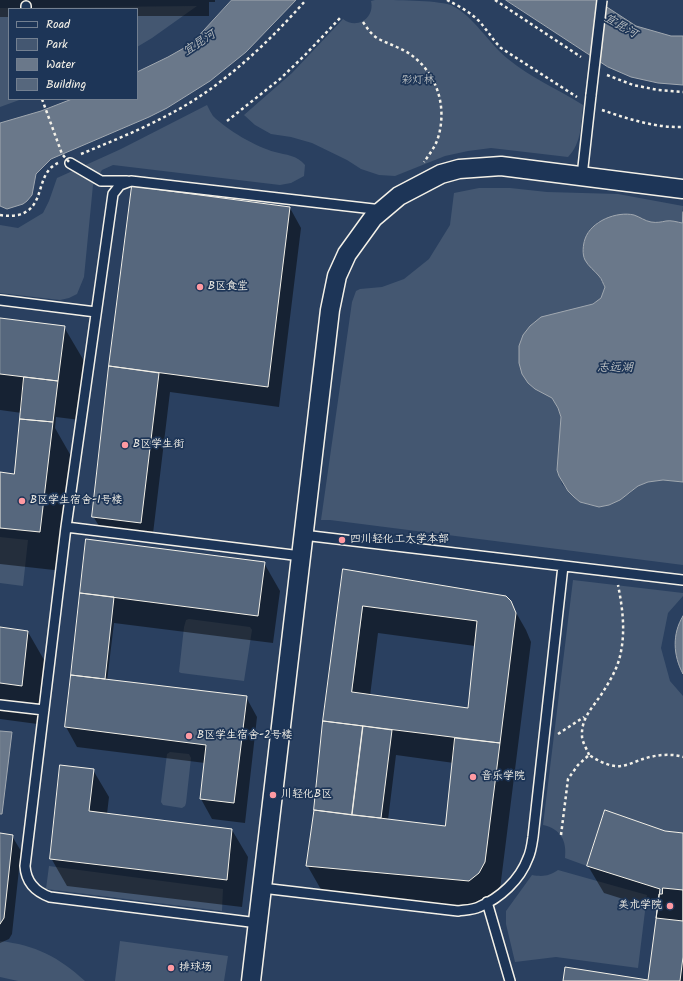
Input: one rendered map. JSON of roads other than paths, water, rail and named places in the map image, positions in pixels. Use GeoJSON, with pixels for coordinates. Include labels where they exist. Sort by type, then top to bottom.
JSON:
{"type":"FeatureCollection","features":[{"type":"Feature","properties":{"kind":"street"},"geometry":{"type":"LineString","coordinates":[[251,981],[330,310],[337,276],[347,254],[373,218],[399,196],[441,174],[459,169],[501,166],[683,189]]}},
{"type":"Feature","properties":{"kind":"lane"},"geometry":{"type":"LineString","coordinates":[[582,176],[602,0]]}},
{"type":"Feature","properties":{"kind":"lane"},"geometry":{"type":"LineString","coordinates":[[71,160],[101,180],[130,181],[382,210]]}},
{"type":"Feature","properties":{"kind":"lane"},"geometry":{"type":"LineString","coordinates":[[130,181],[120,185],[112,194],[66,527],[25,873],[35,889],[43,895],[50,897],[258,923]]}},
{"type":"Feature","properties":{"kind":"lane"},"geometry":{"type":"LineString","coordinates":[[0,300],[96,312]]}},
{"type":"Feature","properties":{"kind":"lane"},"geometry":{"type":"LineString","coordinates":[[66,527],[301,556]]}},
{"type":"Feature","properties":{"kind":"lane"},"geometry":{"type":"LineString","coordinates":[[303,535],[683,580]]}},
{"type":"Feature","properties":{"kind":"lane"},"geometry":{"type":"LineString","coordinates":[[262,888],[458,911],[478,908],[504,892],[520,874],[529,858],[533,837],[563,566]]}},
{"type":"Feature","properties":{"kind":"lane"},"geometry":{"type":"LineString","coordinates":[[0,705],[44,710]]}},
{"type":"Feature","properties":{"kind":"lane"},"geometry":{"type":"LineString","coordinates":[[487,902],[510,981]]}},
{"type":"Feature","properties":{"kind":"water","name":"宜昆河"},"geometry":{"type":"Polygon","coordinates":[[[232,0],[296,0],[246,52],[210,81],[167,108],[149,117],[51,159],[36,174],[32,195],[27,201],[23,204],[7,209],[0,206],[0,123],[41,111],[69,100],[138,100],[138,72],[191,44],[232,0]]]}},
{"type":"Feature","properties":{"kind":"water","name":"宜昆河"},"geometry":{"type":"Polygon","coordinates":[[[506,0],[596,0],[636,26],[671,36],[683,36],[683,85],[658,83],[631,77],[608,67],[506,0]]]}},
{"type":"Feature","properties":{"kind":"water","name":"志远湖"},"geometry":{"type":"Polygon","coordinates":[[[683,212],[683,482],[663,480],[648,482],[638,486],[620,500],[609,505],[599,507],[580,502],[568,491],[557,470],[561,417],[558,408],[552,398],[535,389],[528,383],[522,374],[519,363],[519,346],[523,335],[530,326],[541,317],[593,304],[601,298],[605,287],[600,277],[586,262],[583,255],[585,239],[588,233],[599,222],[613,216],[627,214],[634,215],[651,222],[670,221],[682,223],[683,212]]]}},
{"type":"Feature","properties":{"kind":"water"},"geometry":{"type":"Polygon","coordinates":[[[683,616],[683,674],[677,659],[675,645],[677,630],[683,616]]]}},
{"type":"Feature","properties":{"kind":"water"},"geometry":{"type":"Polygon","coordinates":[[[0,731],[12,732],[2,814],[0,814],[0,731]]]}},
{"type":"Feature","properties":{"kind":"place","name":"B区食堂"},"geometry":{"type":"Point","coordinates":[200,287]}},
{"type":"Feature","properties":{"kind":"place","name":"B区学生街"},"geometry":{"type":"Point","coordinates":[125,445]}},
{"type":"Feature","properties":{"kind":"place","name":"B区学生宿舍-1号楼"},"geometry":{"type":"Point","coordinates":[22,501]}},
{"type":"Feature","properties":{"kind":"place","name":"四川轻化工大学本部"},"geometry":{"type":"Point","coordinates":[342,540]}},
{"type":"Feature","properties":{"kind":"place","name":"B区学生宿舍-2号楼"},"geometry":{"type":"Point","coordinates":[189,736]}},
{"type":"Feature","properties":{"kind":"place","name":"音乐学院"},"geometry":{"type":"Point","coordinates":[473,777]}},
{"type":"Feature","properties":{"kind":"place","name":"川轻化B区"},"geometry":{"type":"Point","coordinates":[273,795]}},
{"type":"Feature","properties":{"kind":"place","name":"美术学院"},"geometry":{"type":"Point","coordinates":[670,906]}},
{"type":"Feature","properties":{"kind":"place","name":"排球场"},"geometry":{"type":"Point","coordinates":[171,968]}},
{"type":"Feature","properties":{"kind":"park label","name":"彩灯林"},"geometry":{"type":"Point","coordinates":[418,81]}}]}
